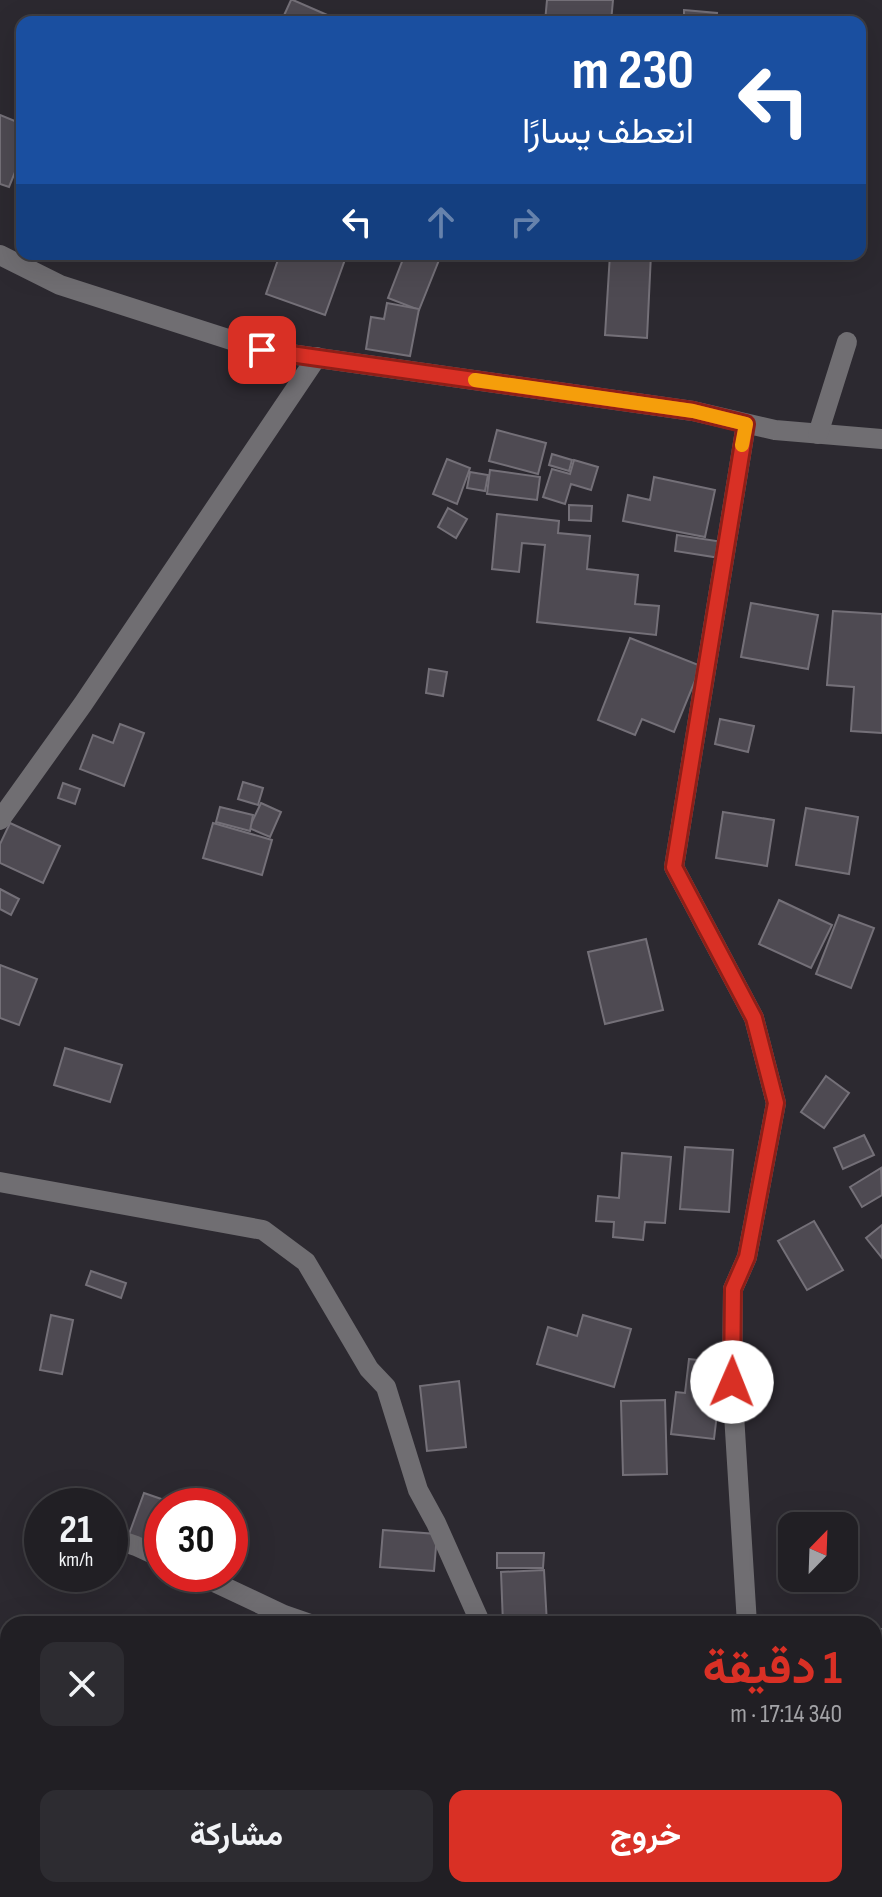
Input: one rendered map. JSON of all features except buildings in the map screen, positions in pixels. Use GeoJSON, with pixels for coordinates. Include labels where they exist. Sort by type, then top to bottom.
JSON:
{"type":"FeatureCollection","features":[{"type":"Feature","properties":{"kind":"street"},"geometry":{"type":"LineString","coordinates":[[0,255],[60,285],[262,350],[693,411],[775,430],[882,439]]}},
{"type":"Feature","properties":{"kind":"street"},"geometry":{"type":"LineString","coordinates":[[818,434],[847,342]]}},
{"type":"Feature","properties":{"kind":"street"},"geometry":{"type":"LineString","coordinates":[[0,820],[317,357]]}},
{"type":"Feature","properties":{"kind":"street"},"geometry":{"type":"LineString","coordinates":[[746,424],[674,867],[754,1018],[776,1103],[747,1257],[733,1289],[732,1382],[747,1616]]}},
{"type":"Feature","properties":{"kind":"street"},"geometry":{"type":"LineString","coordinates":[[0,1182],[263,1230],[306,1262],[369,1369],[386,1387],[418,1490],[477,1616]]}},
{"type":"Feature","properties":{"kind":"street"},"geometry":{"type":"LineString","coordinates":[[235,1592],[287,1616]]}},
{"type":"Feature","properties":{"kind":"slow traffic"},"geometry":{"type":"LineString","coordinates":[[475,380],[693,411],[746,424],[742,445]]}},
{"type":"Feature","properties":{"kind":"route"},"geometry":{"type":"LineString","coordinates":[[262,350],[693,411],[746,424],[674,867],[754,1018],[776,1103],[747,1257],[733,1289],[732,1382]]}}]}
